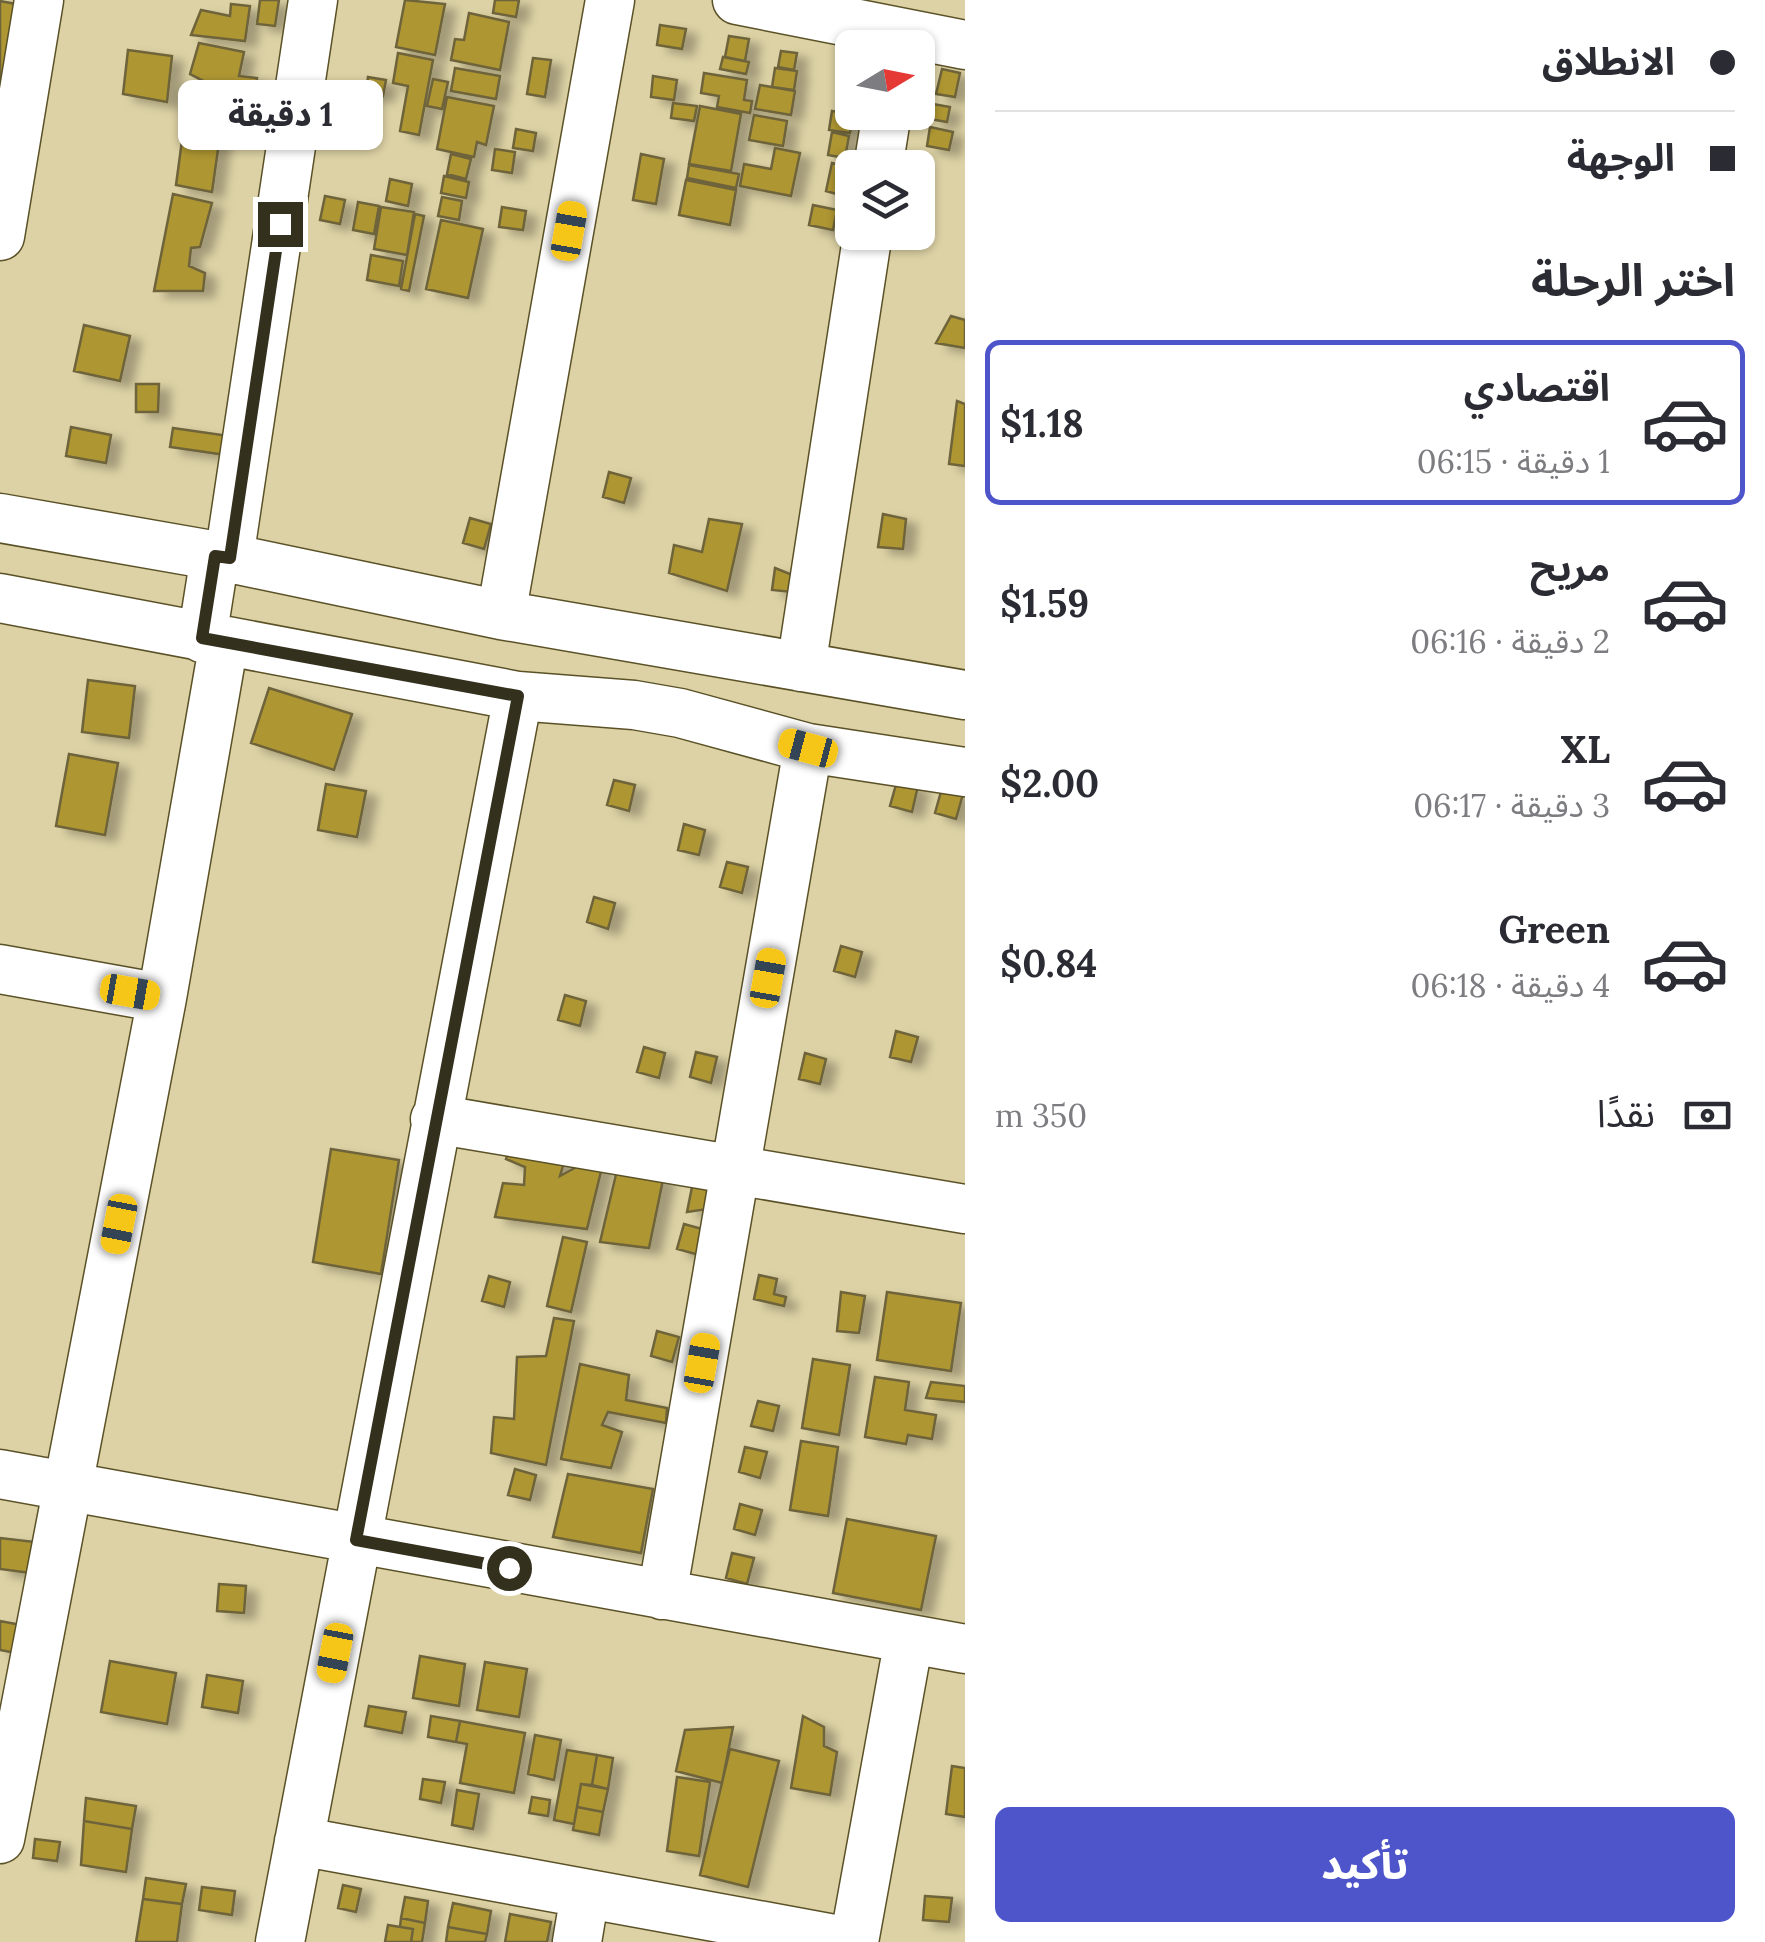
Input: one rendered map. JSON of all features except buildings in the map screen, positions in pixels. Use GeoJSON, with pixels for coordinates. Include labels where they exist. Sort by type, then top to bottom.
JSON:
{"type":"FeatureCollection","features":[{"type":"Feature","properties":{"kind":"street"},"geometry":{"type":"LineString","coordinates":[[0,236],[40,0]]}},
{"type":"Feature","properties":{"kind":"street"},"geometry":{"type":"LineString","coordinates":[[0,1839],[162,998],[222,557],[314,0]]}},
{"type":"Feature","properties":{"kind":"street"},"geometry":{"type":"LineString","coordinates":[[501,616],[610,0]]}},
{"type":"Feature","properties":{"kind":"street"},"geometry":{"type":"LineString","coordinates":[[737,0],[900,27],[965,46]]}},
{"type":"Feature","properties":{"kind":"street"},"geometry":{"type":"LineString","coordinates":[[801,667],[865,250]]}},
{"type":"Feature","properties":{"kind":"street"},"geometry":{"type":"LineString","coordinates":[[0,518],[222,557],[501,616],[965,695]]}},
{"type":"Feature","properties":{"kind":"street"},"geometry":{"type":"LineString","coordinates":[[0,598],[518,696],[665,710],[808,748],[965,772]]}},
{"type":"Feature","properties":{"kind":"street"},"geometry":{"type":"LineString","coordinates":[[280,1942],[518,696]]}},
{"type":"Feature","properties":{"kind":"street"},"geometry":{"type":"LineString","coordinates":[[662,1594],[808,748]]}},
{"type":"Feature","properties":{"kind":"street"},"geometry":{"type":"LineString","coordinates":[[0,969],[162,998]]}},
{"type":"Feature","properties":{"kind":"street"},"geometry":{"type":"LineString","coordinates":[[435,1119],[965,1209]]}},
{"type":"Feature","properties":{"kind":"street"},"geometry":{"type":"LineString","coordinates":[[0,1474],[965,1649]]}},
{"type":"Feature","properties":{"kind":"street"},"geometry":{"type":"LineString","coordinates":[[299,1841],[853,1942],[909,1639]]}},
{"type":"Feature","properties":{"kind":"street"},"geometry":{"type":"LineString","coordinates":[[576,1942],[585,1894]]}},
{"type":"Feature","properties":{"kind":"route"},"geometry":{"type":"LineString","coordinates":[[280,224],[230,558],[215,556],[202,638],[518,696],[356,1540],[509,1568]]}}]}
